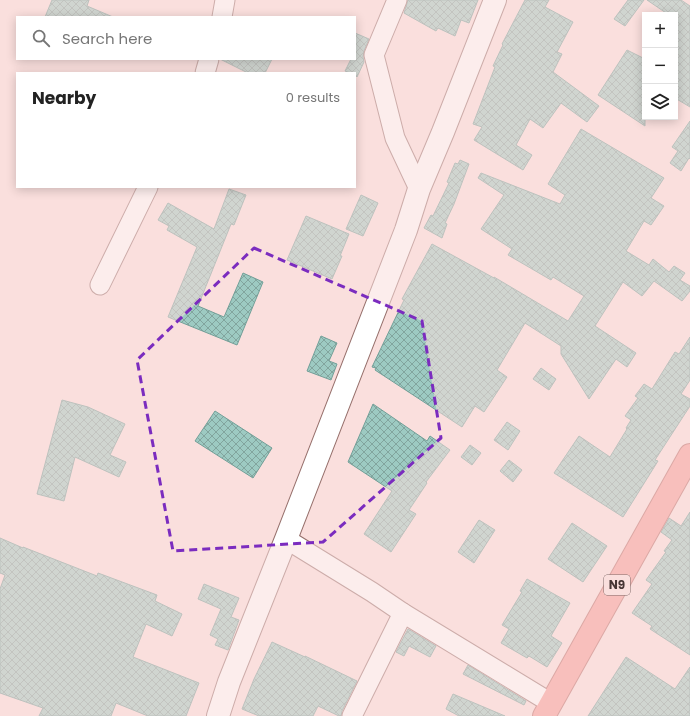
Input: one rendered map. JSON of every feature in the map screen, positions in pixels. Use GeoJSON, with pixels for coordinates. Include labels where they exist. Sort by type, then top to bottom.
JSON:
{"type":"FeatureCollection","features":[{"type":"Feature","properties":{"kind":"highway","name":"N9"},"geometry":{"type":"LineString","coordinates":[[548,709],[690,455]]}},
{"type":"Feature","properties":{"kind":"street"},"geometry":{"type":"LineString","coordinates":[[222,16],[225,0]]}},
{"type":"Feature","properties":{"kind":"street"},"geometry":{"type":"LineString","coordinates":[[397,0],[374,56],[396,138],[419,189]]}},
{"type":"Feature","properties":{"kind":"street"},"geometry":{"type":"LineString","coordinates":[[218,716],[229,682],[406,230],[419,189],[495,0]]}},
{"type":"Feature","properties":{"kind":"street"},"geometry":{"type":"LineString","coordinates":[[205,72],[210,60]]}},
{"type":"Feature","properties":{"kind":"street"},"geometry":{"type":"LineString","coordinates":[[100,285],[148,188]]}},
{"type":"Feature","properties":{"kind":"street"},"geometry":{"type":"LineString","coordinates":[[286,539],[372,592],[548,709]]}},
{"type":"Feature","properties":{"kind":"street"},"geometry":{"type":"LineString","coordinates":[[352,716],[403,613]]}},
{"type":"Feature","properties":{"kind":"highlighted area"},"geometry":{"type":"Polygon","coordinates":[[[254,248],[422,321],[441,438],[323,542],[173,551],[137,360],[254,248]]]}},
{"type":"Feature","properties":{"kind":"building"},"geometry":{"type":"Polygon","coordinates":[[[52,0],[89,0],[87,6],[111,16],[45,16],[52,0]]]}},
{"type":"Feature","properties":{"kind":"building"},"geometry":{"type":"Polygon","coordinates":[[[408,0],[478,0],[469,23],[461,20],[455,36],[438,28],[436,31],[404,13],[408,0]]]}},
{"type":"Feature","properties":{"kind":"building"},"geometry":{"type":"Polygon","coordinates":[[[525,0],[549,0],[545,7],[573,22],[557,52],[562,54],[553,72],[599,106],[587,122],[561,103],[543,128],[530,119],[516,145],[532,155],[523,170],[474,140],[482,127],[473,124],[495,67],[493,66],[503,45],[502,44],[525,0]]]}},
{"type":"Feature","properties":{"kind":"building"},"geometry":{"type":"Polygon","coordinates":[[[628,0],[644,0],[625,26],[614,19],[628,0]]]}},
{"type":"Feature","properties":{"kind":"building"},"geometry":{"type":"Polygon","coordinates":[[[647,0],[681,0],[690,6],[690,107],[678,100],[678,12],[665,12],[647,0]]]}},
{"type":"Feature","properties":{"kind":"building"},"geometry":{"type":"Polygon","coordinates":[[[356,33],[369,39],[364,51],[364,62],[357,77],[356,72],[345,71],[350,60],[356,60],[356,33]]]}},
{"type":"Feature","properties":{"kind":"building"},"geometry":{"type":"Polygon","coordinates":[[[627,50],[642,58],[642,120],[645,120],[645,126],[598,95],[627,50]]]}},
{"type":"Feature","properties":{"kind":"building"},"geometry":{"type":"Polygon","coordinates":[[[222,60],[272,60],[266,72],[246,72],[222,60]]]}},
{"type":"Feature","properties":{"kind":"building"},"geometry":{"type":"Polygon","coordinates":[[[690,121],[690,159],[689,158],[681,171],[670,163],[678,151],[672,147],[690,121]]]}},
{"type":"Feature","properties":{"kind":"building"},"geometry":{"type":"Polygon","coordinates":[[[581,129],[664,178],[651,198],[664,206],[651,225],[644,221],[626,251],[649,265],[653,259],[669,272],[674,266],[685,273],[680,280],[690,286],[690,291],[682,301],[654,281],[642,296],[623,282],[595,326],[636,353],[627,367],[616,359],[589,399],[561,354],[561,346],[525,323],[497,370],[507,377],[484,412],[475,406],[462,427],[375,370],[376,368],[372,367],[404,300],[402,299],[432,244],[494,277],[568,321],[584,296],[553,277],[551,280],[508,255],[512,249],[481,229],[504,195],[478,178],[481,173],[560,204],[565,195],[548,184],[581,129]]]}},
{"type":"Feature","properties":{"kind":"building"},"geometry":{"type":"Polygon","coordinates":[[[460,160],[469,164],[445,223],[447,224],[442,238],[424,228],[431,215],[433,216],[449,183],[447,182],[455,163],[458,164],[460,160]]]}},
{"type":"Feature","properties":{"kind":"building"},"geometry":{"type":"Polygon","coordinates":[[[229,189],[246,195],[234,225],[231,224],[198,306],[224,317],[243,273],[263,282],[237,345],[168,317],[197,247],[167,230],[169,226],[158,220],[168,203],[214,229],[229,189]]]}},
{"type":"Feature","properties":{"kind":"building"},"geometry":{"type":"Polygon","coordinates":[[[361,195],[378,203],[363,236],[346,229],[361,195]]]}},
{"type":"Feature","properties":{"kind":"building"},"geometry":{"type":"Polygon","coordinates":[[[306,216],[349,234],[340,256],[342,256],[332,279],[287,260],[306,216]]]}},
{"type":"Feature","properties":{"kind":"building"},"geometry":{"type":"Polygon","coordinates":[[[321,336],[337,343],[329,361],[337,364],[331,380],[307,371],[321,336]]]}},
{"type":"Feature","properties":{"kind":"building"},"geometry":{"type":"Polygon","coordinates":[[[690,337],[690,380],[681,394],[690,399],[690,406],[655,460],[658,461],[623,517],[554,473],[579,436],[610,457],[631,420],[625,416],[638,398],[635,396],[644,384],[652,389],[675,352],[679,354],[690,337]]]}},
{"type":"Feature","properties":{"kind":"building"},"geometry":{"type":"Polygon","coordinates":[[[541,368],[556,379],[549,390],[533,379],[541,368]]]}},
{"type":"Feature","properties":{"kind":"building"},"geometry":{"type":"Polygon","coordinates":[[[62,400],[88,407],[125,424],[110,455],[126,462],[119,477],[75,457],[64,501],[37,494],[62,400]]]}},
{"type":"Feature","properties":{"kind":"building"},"geometry":{"type":"Polygon","coordinates":[[[373,404],[427,441],[430,436],[450,450],[426,482],[427,483],[409,510],[416,514],[391,552],[364,534],[392,491],[348,462],[373,404]]]}},
{"type":"Feature","properties":{"kind":"building"},"geometry":{"type":"Polygon","coordinates":[[[215,411],[272,448],[253,478],[195,441],[215,411]]]}},
{"type":"Feature","properties":{"kind":"building"},"geometry":{"type":"Polygon","coordinates":[[[507,422],[520,431],[508,450],[494,440],[507,422]]]}},
{"type":"Feature","properties":{"kind":"building"},"geometry":{"type":"Polygon","coordinates":[[[470,445],[481,453],[472,465],[461,457],[470,445]]]}},
{"type":"Feature","properties":{"kind":"building"},"geometry":{"type":"Polygon","coordinates":[[[509,460],[522,470],[513,482],[500,471],[509,460]]]}},
{"type":"Feature","properties":{"kind":"building"},"geometry":{"type":"Polygon","coordinates":[[[690,512],[690,655],[650,629],[652,626],[632,613],[652,584],[646,580],[666,552],[664,551],[672,540],[661,532],[669,518],[681,526],[690,512]]]}},
{"type":"Feature","properties":{"kind":"building"},"geometry":{"type":"Polygon","coordinates":[[[479,520],[495,530],[474,563],[458,552],[479,520]]]}},
{"type":"Feature","properties":{"kind":"building"},"geometry":{"type":"Polygon","coordinates":[[[572,523],[607,546],[583,582],[548,559],[572,523]]]}},
{"type":"Feature","properties":{"kind":"building"},"geometry":{"type":"Polygon","coordinates":[[[0,538],[97,576],[98,573],[157,595],[155,601],[182,614],[172,636],[146,624],[133,657],[199,683],[186,716],[148,716],[116,703],[111,716],[39,716],[43,708],[0,693],[0,589],[5,575],[0,573],[0,538]]]}},
{"type":"Feature","properties":{"kind":"building"},"geometry":{"type":"Polygon","coordinates":[[[527,579],[570,603],[551,636],[562,643],[547,667],[529,656],[527,658],[501,643],[509,629],[502,625],[522,592],[520,591],[527,579]]]}},
{"type":"Feature","properties":{"kind":"building"},"geometry":{"type":"Polygon","coordinates":[[[204,584],[239,598],[231,617],[239,620],[228,650],[215,645],[218,639],[210,635],[221,609],[198,599],[204,584]]]}},
{"type":"Feature","properties":{"kind":"building"},"geometry":{"type":"Polygon","coordinates":[[[408,629],[436,646],[430,657],[409,646],[404,656],[396,652],[408,629]]]}},
{"type":"Feature","properties":{"kind":"building"},"geometry":{"type":"Polygon","coordinates":[[[272,642],[357,681],[341,716],[318,706],[313,716],[259,716],[242,709],[254,679],[272,642]]]}},
{"type":"Feature","properties":{"kind":"building"},"geometry":{"type":"Polygon","coordinates":[[[626,657],[675,689],[690,667],[690,716],[588,716],[626,657]]]}},
{"type":"Feature","properties":{"kind":"building"},"geometry":{"type":"Polygon","coordinates":[[[468,665],[526,701],[524,705],[463,674],[468,665]]]}},
{"type":"Feature","properties":{"kind":"building"},"geometry":{"type":"Polygon","coordinates":[[[453,694],[505,716],[459,716],[446,709],[453,694]]]}}]}
